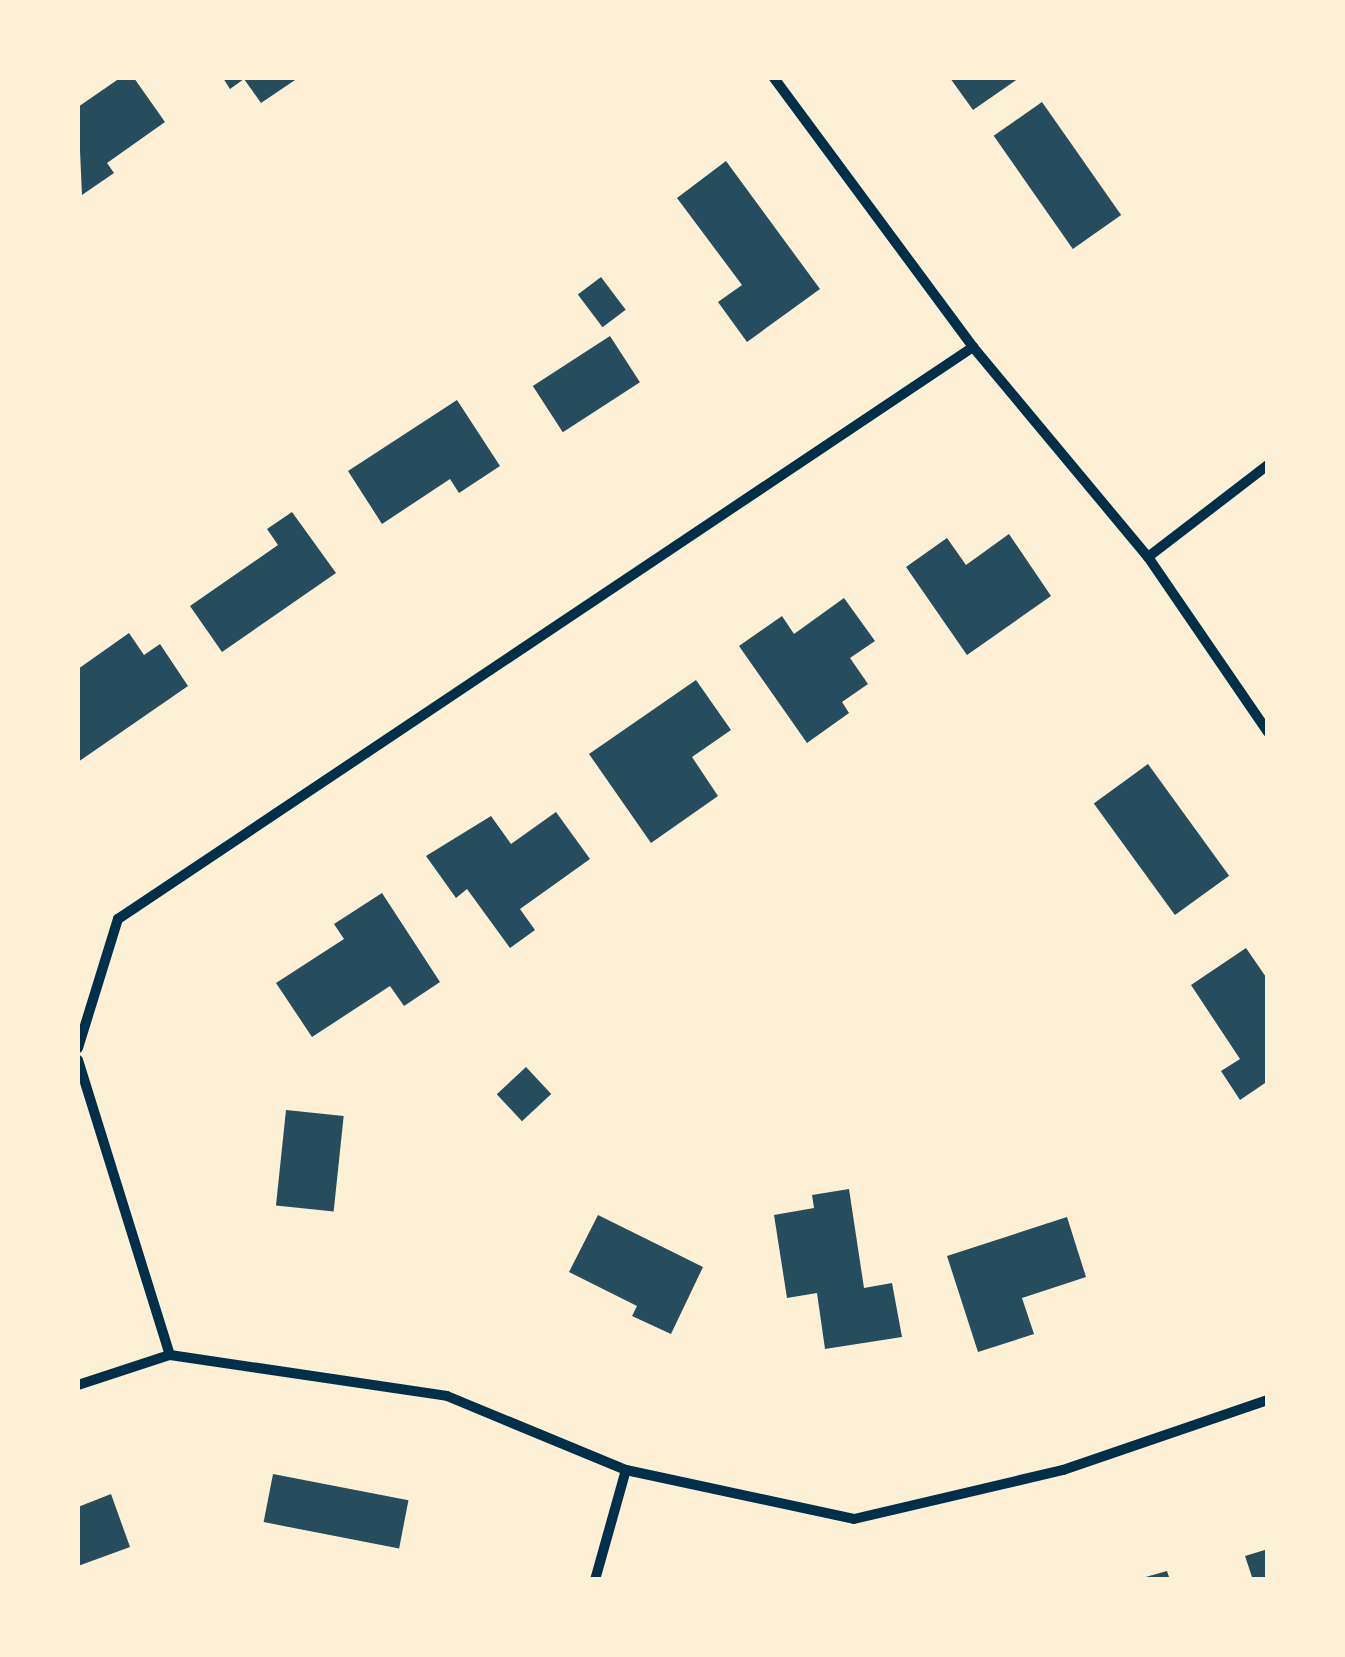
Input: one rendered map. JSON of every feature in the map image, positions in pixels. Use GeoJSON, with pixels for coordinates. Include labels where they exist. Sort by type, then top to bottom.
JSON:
{"type":"FeatureCollection","features":[{"type":"Feature","properties":{"kind":"street"},"geometry":{"type":"LineString","coordinates":[[774,78],[973,347],[1148,557],[1268,732]]}},
{"type":"Feature","properties":{"kind":"street"},"geometry":{"type":"LineString","coordinates":[[78,1048],[118,919],[973,347]]}},
{"type":"Feature","properties":{"kind":"street"},"geometry":{"type":"LineString","coordinates":[[1148,557],[1268,465]]}},
{"type":"Feature","properties":{"kind":"street"},"geometry":{"type":"LineString","coordinates":[[78,1060],[170,1355]]}},
{"type":"Feature","properties":{"kind":"street"},"geometry":{"type":"LineString","coordinates":[[78,1385],[170,1355],[447,1396],[626,1470],[854,1519],[1062,1470],[1268,1400]]}},
{"type":"Feature","properties":{"kind":"street"},"geometry":{"type":"LineString","coordinates":[[595,1580],[626,1470]]}},
{"type":"Feature","properties":{"kind":"building"},"geometry":{"type":"Polygon","coordinates":[[[120,78],[134,78],[165,122],[107,163],[114,173],[82,195],[78,107],[120,78]]]}},
{"type":"Feature","properties":{"kind":"building"},"geometry":{"type":"Polygon","coordinates":[[[223,78],[298,78],[261,103],[244,79],[230,89],[223,78]]]}},
{"type":"Feature","properties":{"kind":"building"},"geometry":{"type":"Polygon","coordinates":[[[950,78],[1019,78],[973,110],[950,78]]]}},
{"type":"Feature","properties":{"kind":"building"},"geometry":{"type":"Polygon","coordinates":[[[1042,102],[1121,215],[1073,249],[994,136],[1042,102]]]}},
{"type":"Feature","properties":{"kind":"building"},"geometry":{"type":"Polygon","coordinates":[[[726,161],[820,289],[747,342],[718,302],[742,285],[677,198],[726,161]]]}},
{"type":"Feature","properties":{"kind":"building"},"geometry":{"type":"Polygon","coordinates":[[[601,277],[626,310],[603,327],[578,294],[601,277]]]}},
{"type":"Feature","properties":{"kind":"building"},"geometry":{"type":"Polygon","coordinates":[[[610,336],[640,382],[563,432],[533,386],[610,336]]]}},
{"type":"Feature","properties":{"kind":"building"},"geometry":{"type":"Polygon","coordinates":[[[457,400],[500,466],[459,493],[450,479],[382,524],[348,471],[457,400]]]}},
{"type":"Feature","properties":{"kind":"building"},"geometry":{"type":"Polygon","coordinates":[[[292,512],[336,573],[222,652],[190,606],[278,545],[267,529],[292,512]]]}},
{"type":"Feature","properties":{"kind":"building"},"geometry":{"type":"Polygon","coordinates":[[[1009,534],[1051,596],[967,655],[906,567],[947,538],[966,565],[1009,534]]]}},
{"type":"Feature","properties":{"kind":"building"},"geometry":{"type":"Polygon","coordinates":[[[844,598],[875,641],[850,658],[868,684],[842,702],[849,713],[807,743],[739,646],[782,616],[794,634],[844,598]]]}},
{"type":"Feature","properties":{"kind":"building"},"geometry":{"type":"Polygon","coordinates":[[[129,633],[144,655],[160,644],[188,686],[78,762],[78,669],[129,633]]]}},
{"type":"Feature","properties":{"kind":"building"},"geometry":{"type":"Polygon","coordinates":[[[696,680],[731,730],[692,757],[718,796],[651,843],[589,754],[696,680]]]}},
{"type":"Feature","properties":{"kind":"building"},"geometry":{"type":"Polygon","coordinates":[[[1148,764],[1229,876],[1175,915],[1094,803],[1148,764]]]}},
{"type":"Feature","properties":{"kind":"building"},"geometry":{"type":"Polygon","coordinates":[[[556,812],[590,859],[520,909],[535,930],[510,948],[467,889],[456,898],[426,856],[491,816],[511,844],[556,812]]]}},
{"type":"Feature","properties":{"kind":"building"},"geometry":{"type":"Polygon","coordinates":[[[382,893],[440,982],[404,1006],[390,986],[312,1037],[276,983],[344,939],[334,924],[382,893]]]}},
{"type":"Feature","properties":{"kind":"building"},"geometry":{"type":"Polygon","coordinates":[[[1246,948],[1268,980],[1268,1081],[1240,1100],[1221,1071],[1240,1059],[1191,985],[1246,948]]]}},
{"type":"Feature","properties":{"kind":"building"},"geometry":{"type":"Polygon","coordinates":[[[526,1067],[551,1094],[522,1121],[497,1094],[526,1067]]]}},
{"type":"Feature","properties":{"kind":"building"},"geometry":{"type":"Polygon","coordinates":[[[286,1110],[344,1116],[334,1212],[276,1205],[286,1110]]]}},
{"type":"Feature","properties":{"kind":"building"},"geometry":{"type":"Polygon","coordinates":[[[849,1189],[864,1288],[892,1283],[902,1337],[825,1349],[817,1293],[787,1298],[774,1215],[814,1208],[812,1195],[849,1189]]]}},
{"type":"Feature","properties":{"kind":"building"},"geometry":{"type":"Polygon","coordinates":[[[598,1215],[703,1267],[671,1334],[632,1316],[637,1306],[569,1272],[598,1215]]]}},
{"type":"Feature","properties":{"kind":"building"},"geometry":{"type":"Polygon","coordinates":[[[1067,1217],[1086,1277],[1022,1298],[1034,1334],[978,1352],[947,1256],[1067,1217]]]}},
{"type":"Feature","properties":{"kind":"building"},"geometry":{"type":"Polygon","coordinates":[[[273,1474],[408,1500],[399,1548],[264,1522],[273,1474]]]}},
{"type":"Feature","properties":{"kind":"building"},"geometry":{"type":"Polygon","coordinates":[[[111,1494],[130,1547],[78,1566],[78,1507],[111,1494]]]}},
{"type":"Feature","properties":{"kind":"building"},"geometry":{"type":"Polygon","coordinates":[[[1268,1549],[1268,1580],[1253,1580],[1245,1556],[1268,1549]]]}},
{"type":"Feature","properties":{"kind":"building"},"geometry":{"type":"Polygon","coordinates":[[[1167,1571],[1170,1580],[1142,1580],[1142,1578],[1167,1571]]]}}]}
